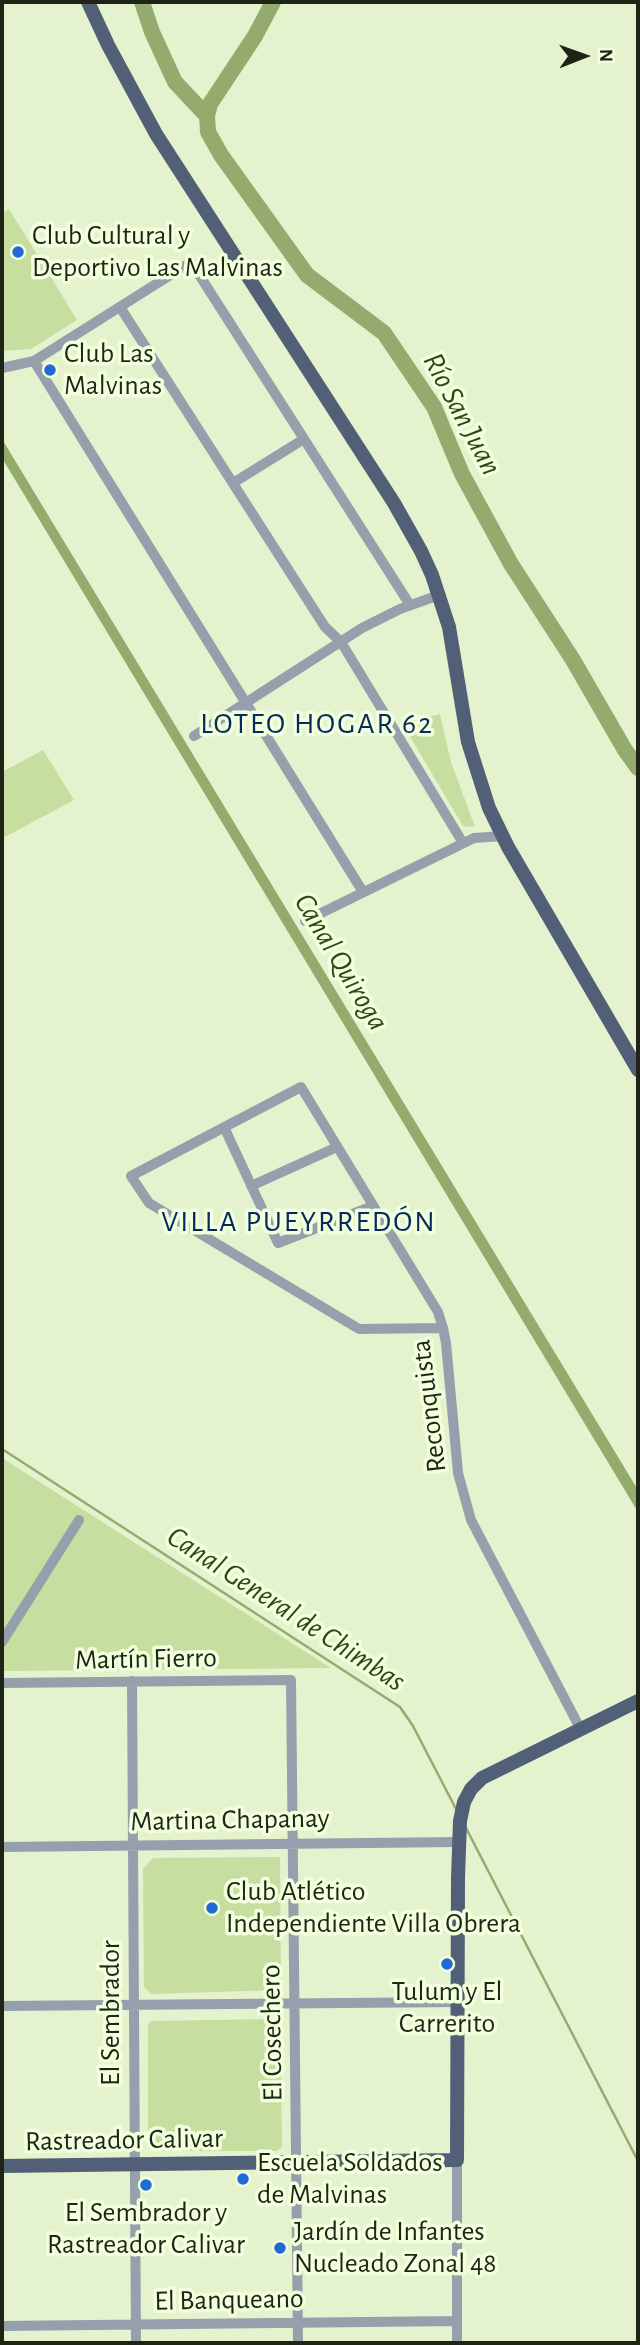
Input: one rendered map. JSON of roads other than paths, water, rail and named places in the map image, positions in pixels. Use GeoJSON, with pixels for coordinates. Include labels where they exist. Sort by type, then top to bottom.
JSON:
{"type":"FeatureCollection","features":[{"type":"Feature","properties":{"kind":"main road"},"geometry":{"type":"LineString","coordinates":[[88,2],[107,45],[156,134],[394,503],[421,551],[439,595],[454,648],[471,754],[484,793],[503,836],[638,1070]]}},
{"type":"Feature","properties":{"kind":"main road"},"geometry":{"type":"LineString","coordinates":[[457,2160],[460,1842],[461,1817],[467,1795],[482,1778],[638,1701]]}},
{"type":"Feature","properties":{"kind":"main road","name":"Rastreador Calivar"},"geometry":{"type":"LineString","coordinates":[[2,2166],[457,2160]]}},
{"type":"Feature","properties":{"kind":"street"},"geometry":{"type":"LineString","coordinates":[[2,368],[34,361],[191,262],[410,605]]}},
{"type":"Feature","properties":{"kind":"street"},"geometry":{"type":"LineString","coordinates":[[120,307],[325,627],[341,642],[463,843]]}},
{"type":"Feature","properties":{"kind":"street"},"geometry":{"type":"LineString","coordinates":[[34,361],[363,892]]}},
{"type":"Feature","properties":{"kind":"street"},"geometry":{"type":"LineString","coordinates":[[233,484],[304,439]]}},
{"type":"Feature","properties":{"kind":"street"},"geometry":{"type":"LineString","coordinates":[[194,736],[362,628],[410,605],[439,595]]}},
{"type":"Feature","properties":{"kind":"street"},"geometry":{"type":"LineString","coordinates":[[305,921],[474,838],[503,836]]}},
{"type":"Feature","properties":{"kind":"street","name":"Reconquista"},"geometry":{"type":"LineString","coordinates":[[224,1127],[300,1087],[438,1312],[443,1328],[458,1473],[471,1520],[581,1730]]}},
{"type":"Feature","properties":{"kind":"street"},"geometry":{"type":"LineString","coordinates":[[373,1206],[278,1243],[224,1127],[131,1176],[149,1203],[359,1329],[443,1328]]}},
{"type":"Feature","properties":{"kind":"street"},"geometry":{"type":"LineString","coordinates":[[251,1186],[337,1147]]}},
{"type":"Feature","properties":{"kind":"street"},"geometry":{"type":"LineString","coordinates":[[2,1642],[79,1520]]}},
{"type":"Feature","properties":{"kind":"street","name":"Martín Fierro"},"geometry":{"type":"LineString","coordinates":[[2,1683],[291,1680]]}},
{"type":"Feature","properties":{"kind":"street","name":"El Cosechero"},"geometry":{"type":"LineString","coordinates":[[291,1680],[298,2343]]}},
{"type":"Feature","properties":{"kind":"street","name":"El Sembrador"},"geometry":{"type":"LineString","coordinates":[[132,1682],[136,2343]]}},
{"type":"Feature","properties":{"kind":"street","name":"Martina Chapanay"},"geometry":{"type":"LineString","coordinates":[[2,1847],[460,1842]]}},
{"type":"Feature","properties":{"kind":"street"},"geometry":{"type":"LineString","coordinates":[[2,2006],[458,2002]]}},
{"type":"Feature","properties":{"kind":"street"},"geometry":{"type":"LineString","coordinates":[[457,2160],[457,2343]]}},
{"type":"Feature","properties":{"kind":"street","name":"El Banqueano"},"geometry":{"type":"LineString","coordinates":[[2,2326],[457,2321]]}},
{"type":"Feature","properties":{"kind":"waterway","name":"Río San Juan"},"geometry":{"type":"LineString","coordinates":[[142,2],[152,32],[175,82],[207,116]]}},
{"type":"Feature","properties":{"kind":"waterway","name":"Río San Juan"},"geometry":{"type":"LineString","coordinates":[[273,2],[255,36],[210,104],[207,116],[208,132],[221,155],[307,275],[384,333],[434,407],[462,474],[511,564],[638,768]]}},
{"type":"Feature","properties":{"kind":"waterway","name":"Canal General de Chimbas"},"geometry":{"type":"LineString","coordinates":[[2,1449],[400,1707],[413,1726],[456,1809]]}},
{"type":"Feature","properties":{"kind":"waterway","name":"Canal General de Chimbas"},"geometry":{"type":"LineString","coordinates":[[466,1828],[638,2161]]}},
{"type":"Feature","properties":{"kind":"place","name":"Club Cultural y Deportivo Las Malvinas"},"geometry":{"type":"Point","coordinates":[18,252]}},
{"type":"Feature","properties":{"kind":"place","name":"Club Las Malvinas"},"geometry":{"type":"Point","coordinates":[50,370]}},
{"type":"Feature","properties":{"kind":"place","name":"Club Atlético Independiente Villa Obrera"},"geometry":{"type":"Point","coordinates":[212,1908]}},
{"type":"Feature","properties":{"kind":"place","name":"Tulum y El Carrerito"},"geometry":{"type":"Point","coordinates":[447,1964]}},
{"type":"Feature","properties":{"kind":"place","name":"Escuela Soldados de Malvinas"},"geometry":{"type":"Point","coordinates":[243,2179]}},
{"type":"Feature","properties":{"kind":"place","name":"El Sembrador y Rastreador Calivar"},"geometry":{"type":"Point","coordinates":[146,2185]}},
{"type":"Feature","properties":{"kind":"place","name":"Jardín de Infantes Nucleado Zonal 48"},"geometry":{"type":"Point","coordinates":[280,2248]}},
{"type":"Feature","properties":{"kind":"district","name":"LOTEO HOGAR 62"},"geometry":{"type":"Point","coordinates":[317,724]}},
{"type":"Feature","properties":{"kind":"district","name":"VILLA PUEYRREDÓN"},"geometry":{"type":"Point","coordinates":[299,1222]}},
{"type":"Feature","properties":{"kind":"water label","name":"Canal Quiroga"},"geometry":{"type":"Point","coordinates":[341,962]}}]}
